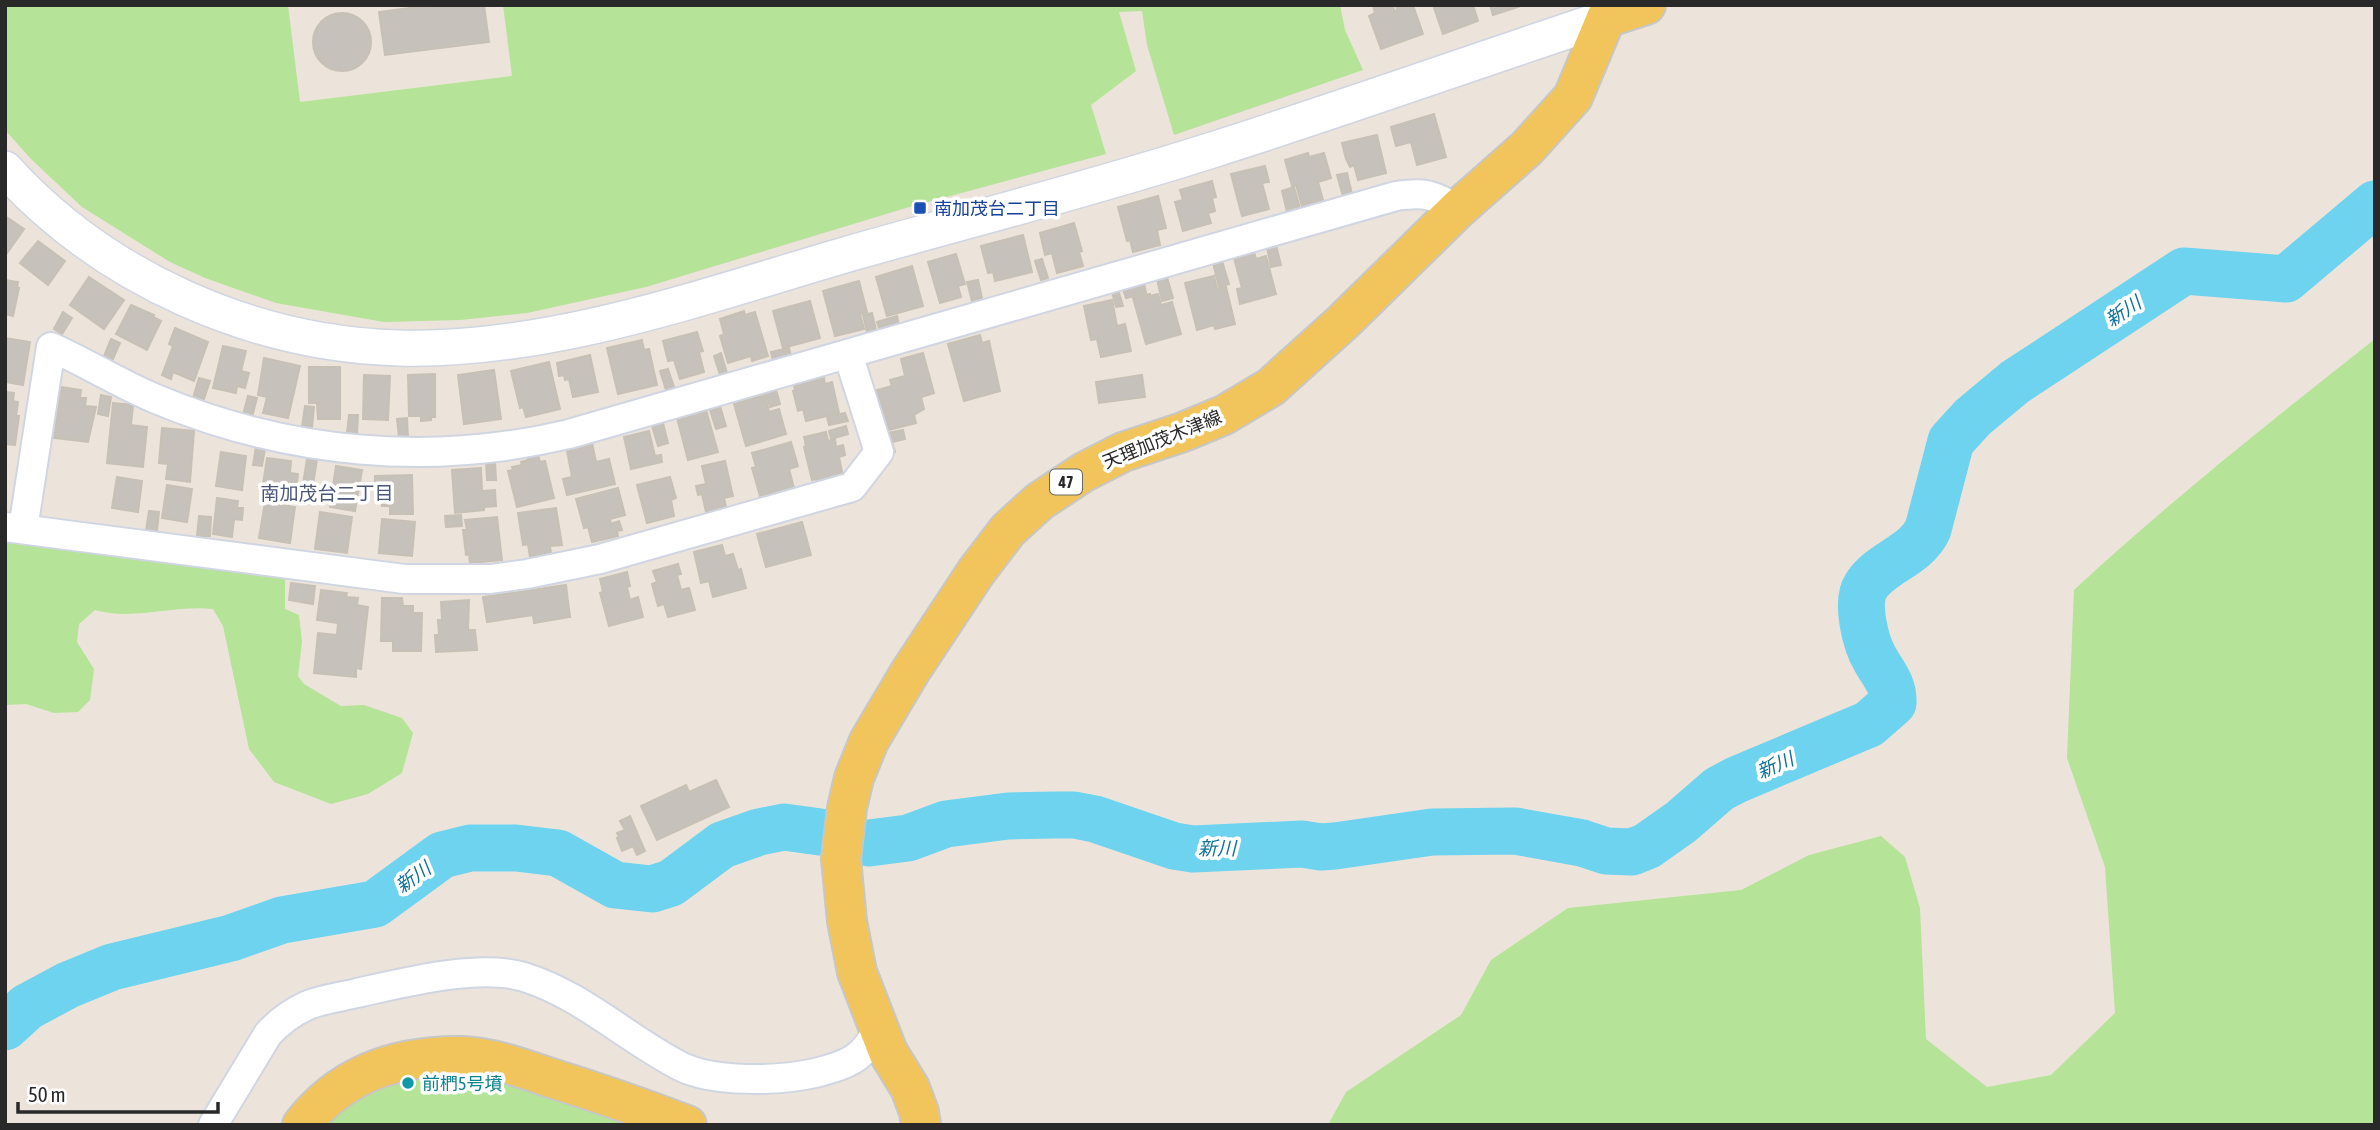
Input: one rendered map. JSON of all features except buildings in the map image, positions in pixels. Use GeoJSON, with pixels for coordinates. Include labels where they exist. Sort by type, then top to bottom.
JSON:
{"type":"FeatureCollection","features":[{"type":"Feature","properties":{"kind":"main road"},"geometry":{"type":"LineString","coordinates":[[1607,12],[1646,5]]}},
{"type":"Feature","properties":{"kind":"main road","name":"天理加茂木津線"},"geometry":{"type":"LineString","coordinates":[[921,1125],[910,1088],[888,1052],[857,972],[841,859],[846,808],[853,778],[869,741],[910,672],[976,572],[1008,530],[1040,501],[1061,486],[1123,452],[1184,432],[1224,415],[1271,387],[1458,209],[1527,148],[1573,97],[1607,12]]}},
{"type":"Feature","properties":{"kind":"main road"},"geometry":{"type":"LineString","coordinates":[[302,1125],[314,1109],[365,1072],[411,1059],[464,1056],[542,1074],[687,1125]]}},
{"type":"Feature","properties":{"kind":"street"},"geometry":{"type":"LineString","coordinates":[[5,169],[45,208],[97,249],[166,289],[218,312],[272,329],[350,345],[440,349],[486,345],[603,323],[1208,151],[1607,12]]}},
{"type":"Feature","properties":{"kind":"street"},"geometry":{"type":"LineString","coordinates":[[848,354],[878,452],[852,487],[564,568],[490,579],[404,579],[14,528],[51,347],[154,398],[238,428],[322,446],[454,452],[531,443],[1396,196],[1419,193],[1434,195],[1458,209]]}},
{"type":"Feature","properties":{"kind":"street"},"geometry":{"type":"LineString","coordinates":[[213,1125],[268,1034],[279,1022],[308,1005],[448,975],[510,974],[551,986],[682,1067],[721,1076],[780,1079],[841,1065],[858,1058],[871,1044],[878,1025]]}},
{"type":"Feature","properties":{"kind":"green space"},"geometry":{"type":"Polygon","coordinates":[[[5,5],[288,5],[300,102],[512,76],[503,5],[1340,5],[1345,30],[1363,70],[1174,135],[1147,45],[1142,11],[1119,12],[1136,71],[1091,105],[1106,154],[906,208],[646,287],[527,313],[460,320],[384,322],[276,303],[205,278],[170,262],[82,207],[31,159],[5,130],[5,5]]]}},
{"type":"Feature","properties":{"kind":"green space"},"geometry":{"type":"Polygon","coordinates":[[[2375,339],[2375,1125],[1328,1125],[1346,1092],[1461,1015],[1491,960],[1568,908],[1741,890],[1809,855],[1881,836],[1905,857],[1920,908],[1926,1039],[1987,1087],[2051,1075],[2115,1013],[2105,867],[2067,758],[2074,590],[2184,493],[2375,339]]]}},
{"type":"Feature","properties":{"kind":"green space"},"geometry":{"type":"Polygon","coordinates":[[[5,534],[285,575],[285,609],[299,615],[302,642],[298,676],[304,684],[341,706],[364,705],[402,718],[413,733],[402,773],[368,794],[331,804],[274,782],[249,749],[223,626],[213,609],[124,614],[95,610],[79,624],[77,642],[94,669],[90,700],[78,712],[54,713],[26,704],[5,705],[5,534]]]}},
{"type":"Feature","properties":{"kind":"green space"},"geometry":{"type":"Polygon","coordinates":[[[460,1072],[519,1083],[634,1125],[325,1125],[363,1092],[402,1075],[460,1072]]]}},
{"type":"Feature","properties":{"kind":"waterway","name":"新川"},"geometry":{"type":"LineString","coordinates":[[869,843],[908,838],[946,824],[1008,816],[1074,815],[1095,819],[1174,846],[1193,849],[1302,844],[1321,847],[1432,832],[1515,831],[1582,843],[1606,851],[1632,852],[1647,846],[1681,822],[1719,789],[1869,724],[1893,703],[1890,685],[1865,634],[1863,593],[1872,578],[1923,538],[1928,529],[1951,441],[1973,417],[2015,382],[2184,271],[2286,279],[2375,204]]}},
{"type":"Feature","properties":{"kind":"waterway","name":"新川"},"geometry":{"type":"LineString","coordinates":[[5,1027],[27,1007],[68,985],[112,967],[231,938],[282,920],[375,904],[442,855],[470,848],[516,848],[558,853],[615,885],[652,889],[671,883],[722,845],[759,832],[784,827],[820,832]]}},
{"type":"Feature","properties":{"kind":"place","name":"南加茂台二丁目"},"geometry":{"type":"Point","coordinates":[920,208]}},
{"type":"Feature","properties":{"kind":"place","name":"前椚5号墳"},"geometry":{"type":"Point","coordinates":[408,1083]}},
{"type":"Feature","properties":{"kind":"district","name":"南加茂台二丁目"},"geometry":{"type":"Point","coordinates":[327,493]}}]}
